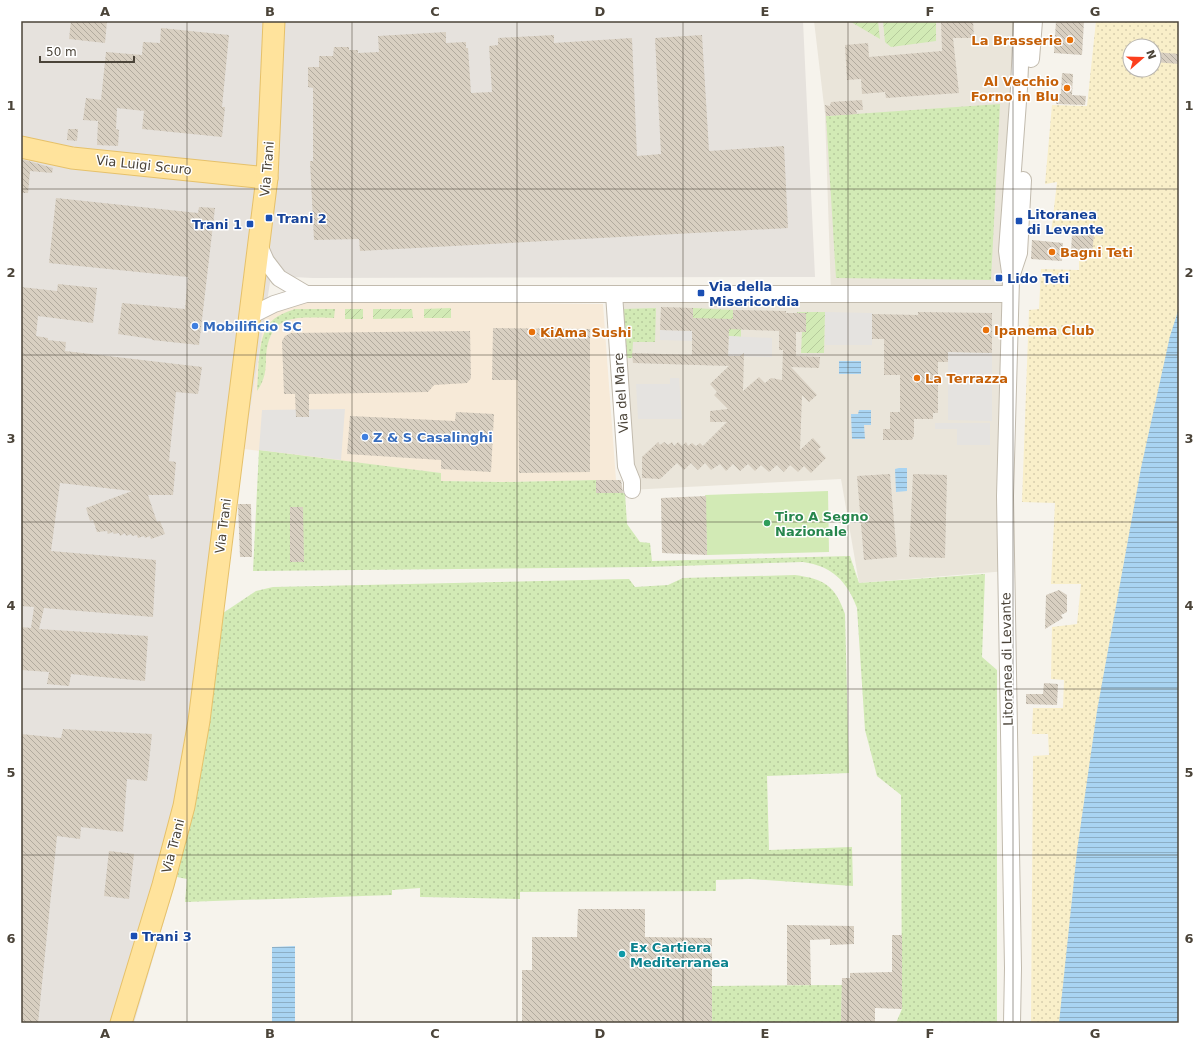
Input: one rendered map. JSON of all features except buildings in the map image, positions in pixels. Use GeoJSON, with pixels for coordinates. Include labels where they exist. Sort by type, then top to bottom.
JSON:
{"type":"FeatureCollection","features":[{"type":"Feature","properties":{"kind":"main road","name":"Via Trani"},"geometry":{"type":"LineString","coordinates":[[121,1023],[163,885],[184,806],[199,721],[267,178],[274,21]]}},
{"type":"Feature","properties":{"kind":"main road","name":"Via Luigi Scuro"},"geometry":{"type":"LineString","coordinates":[[21,146],[72,158],[267,178]]}},
{"type":"Feature","properties":{"kind":"street"},"geometry":{"type":"LineString","coordinates":[[1022,21],[1026,55]]}},
{"type":"Feature","properties":{"kind":"street"},"geometry":{"type":"LineString","coordinates":[[1026,55],[1034,21]]}},
{"type":"Feature","properties":{"kind":"street","name":"Litoranea di Levante"},"geometry":{"type":"LineString","coordinates":[[1012,1023],[1013,960],[1005,496],[1010,287],[1019,253],[1026,55]]}},
{"type":"Feature","properties":{"kind":"street"},"geometry":{"type":"LineString","coordinates":[[258,243],[266,261],[279,278],[306,294]]}},
{"type":"Feature","properties":{"kind":"street"},"geometry":{"type":"LineString","coordinates":[[250,316],[274,304],[306,294],[614,294],[1010,287]]}},
{"type":"Feature","properties":{"kind":"street","name":"Via del Mare"},"geometry":{"type":"LineString","coordinates":[[614,294],[626,466],[632,481],[632,490]]}},
{"type":"Feature","properties":{"kind":"shaded area"},"geometry":{"type":"Polygon","coordinates":[[[21,21],[803,21],[815,277],[313,278],[271,276],[244,449],[197,794],[177,877],[134,1023],[21,1023],[21,21]]]}},
{"type":"Feature","properties":{"kind":"shaded area"},"geometry":{"type":"Polygon","coordinates":[[[814,21],[1033,21],[1010,293],[1007,571],[859,583],[841,479],[629,490],[613,294],[831,294],[825,114],[814,21]]]}},
{"type":"Feature","properties":{"kind":"shaded area"},"geometry":{"type":"Polygon","coordinates":[[[298,301],[603,304],[616,480],[503,482],[440,481],[440,473],[244,449],[264,319],[279,309],[298,301]]]}},
{"type":"Feature","properties":{"kind":"shaded area"},"geometry":{"type":"Polygon","coordinates":[[[825,312],[872,313],[872,345],[825,345],[825,312]]]}},
{"type":"Feature","properties":{"kind":"shaded area"},"geometry":{"type":"Polygon","coordinates":[[[660,330],[692,331],[692,341],[660,340],[660,330]]]}},
{"type":"Feature","properties":{"kind":"shaded area"},"geometry":{"type":"Polygon","coordinates":[[[729,336],[772,338],[772,357],[728,356],[729,336]]]}},
{"type":"Feature","properties":{"kind":"shaded area"},"geometry":{"type":"Polygon","coordinates":[[[948,352],[992,353],[992,421],[948,420],[948,352]]]}},
{"type":"Feature","properties":{"kind":"shaded area"},"geometry":{"type":"Polygon","coordinates":[[[670,378],[679,378],[682,419],[638,419],[636,384],[670,384],[670,378]]]}},
{"type":"Feature","properties":{"kind":"shaded area"},"geometry":{"type":"Polygon","coordinates":[[[345,409],[341,460],[259,450],[262,410],[345,409]]]}},
{"type":"Feature","properties":{"kind":"shaded area"},"geometry":{"type":"Polygon","coordinates":[[[935,423],[990,423],[990,445],[957,445],[957,429],[935,429],[935,423]]]}},
{"type":"Feature","properties":{"kind":"green space"},"geometry":{"type":"Polygon","coordinates":[[[878,21],[880,39],[851,22],[878,21]]]}},
{"type":"Feature","properties":{"kind":"green space"},"geometry":{"type":"Polygon","coordinates":[[[883,21],[936,21],[936,41],[891,47],[885,42],[883,21]]]}},
{"type":"Feature","properties":{"kind":"green space"},"geometry":{"type":"Polygon","coordinates":[[[1000,104],[991,280],[836,278],[826,116],[1000,104]]]}},
{"type":"Feature","properties":{"kind":"green space"},"geometry":{"type":"Polygon","coordinates":[[[451,308],[451,318],[424,318],[424,309],[451,308]]]}},
{"type":"Feature","properties":{"kind":"green space"},"geometry":{"type":"Polygon","coordinates":[[[656,308],[655,342],[633,342],[632,358],[627,358],[623,309],[656,308]]]}},
{"type":"Feature","properties":{"kind":"green space"},"geometry":{"type":"Polygon","coordinates":[[[693,308],[733,310],[733,327],[741,327],[741,337],[729,336],[693,318],[693,308]]]}},
{"type":"Feature","properties":{"kind":"green space"},"geometry":{"type":"Polygon","coordinates":[[[295,309],[335,309],[334,318],[298,318],[288,320],[280,324],[273,331],[269,341],[264,375],[262,383],[257,391],[260,347],[265,331],[274,319],[295,309]]]}},
{"type":"Feature","properties":{"kind":"green space"},"geometry":{"type":"Polygon","coordinates":[[[345,309],[363,309],[363,319],[345,319],[345,309]]]}},
{"type":"Feature","properties":{"kind":"green space"},"geometry":{"type":"Polygon","coordinates":[[[373,309],[412,309],[413,318],[373,319],[373,309]]]}},
{"type":"Feature","properties":{"kind":"green space"},"geometry":{"type":"Polygon","coordinates":[[[797,312],[825,312],[824,353],[801,353],[802,332],[797,312]]]}},
{"type":"Feature","properties":{"kind":"green space"},"geometry":{"type":"Polygon","coordinates":[[[259,450],[441,473],[441,481],[503,482],[596,480],[597,493],[625,493],[627,524],[640,542],[650,543],[652,561],[850,556],[859,583],[985,574],[982,657],[997,670],[997,1023],[896,1023],[902,1009],[901,795],[877,776],[865,730],[857,608],[848,590],[837,576],[822,567],[803,562],[647,567],[253,571],[259,450]]]}},
{"type":"Feature","properties":{"kind":"green space","name":"Tiro A Segno Nazionale"},"geometry":{"type":"Polygon","coordinates":[[[828,491],[829,552],[707,555],[705,495],[828,491]]]}},
{"type":"Feature","properties":{"kind":"green space"},"geometry":{"type":"Polygon","coordinates":[[[795,575],[821,581],[827,585],[837,596],[845,614],[849,773],[767,776],[769,850],[852,847],[853,886],[750,879],[716,880],[716,891],[520,892],[520,899],[420,897],[420,888],[392,890],[392,895],[185,902],[187,879],[177,877],[197,794],[223,613],[256,591],[273,587],[629,579],[635,587],[668,585],[683,578],[795,575]]]}},
{"type":"Feature","properties":{"kind":"green space"},"geometry":{"type":"Polygon","coordinates":[[[842,985],[841,1023],[712,1023],[712,986],[842,985]]]}},
{"type":"Feature","properties":{"kind":"sand"},"geometry":{"type":"Polygon","coordinates":[[[1096,21],[1179,21],[1179,329],[1061,1023],[1031,1023],[1033,756],[1049,755],[1048,734],[1032,734],[1033,708],[1063,708],[1064,680],[1051,679],[1052,627],[1077,624],[1081,584],[1051,584],[1055,503],[1022,502],[1029,310],[1039,309],[1041,269],[1079,270],[1079,233],[1051,234],[1057,182],[1045,184],[1052,105],[1087,106],[1096,21]]]}},
{"type":"Feature","properties":{"kind":"water"},"geometry":{"type":"Polygon","coordinates":[[[1179,308],[1179,1023],[1059,1023],[1077,851],[1097,711],[1141,468],[1170,336],[1179,308]]]}},
{"type":"Feature","properties":{"kind":"water"},"geometry":{"type":"Polygon","coordinates":[[[839,361],[861,361],[861,374],[839,374],[839,361]]]}},
{"type":"Feature","properties":{"kind":"water"},"geometry":{"type":"Polygon","coordinates":[[[859,410],[871,410],[871,425],[864,425],[865,439],[852,439],[851,414],[858,414],[859,410]]]}},
{"type":"Feature","properties":{"kind":"water"},"geometry":{"type":"Polygon","coordinates":[[[907,468],[907,491],[896,492],[895,469],[907,468]]]}},
{"type":"Feature","properties":{"kind":"water"},"geometry":{"type":"Polygon","coordinates":[[[295,946],[295,1023],[272,1023],[272,947],[295,946]]]}},
{"type":"Feature","properties":{"kind":"place","name":"La Brasserie"},"geometry":{"type":"Point","coordinates":[1070,40]}},
{"type":"Feature","properties":{"kind":"place","name":"Al Vecchio Forno in Blu"},"geometry":{"type":"Point","coordinates":[1067,88]}},
{"type":"Feature","properties":{"kind":"place","name":"Trani 2"},"geometry":{"type":"Point","coordinates":[269,218]}},
{"type":"Feature","properties":{"kind":"place","name":"Litoranea di Levante"},"geometry":{"type":"Point","coordinates":[1019,221]}},
{"type":"Feature","properties":{"kind":"place","name":"Trani 1"},"geometry":{"type":"Point","coordinates":[250,224]}},
{"type":"Feature","properties":{"kind":"place","name":"Bagni Teti"},"geometry":{"type":"Point","coordinates":[1052,252]}},
{"type":"Feature","properties":{"kind":"place","name":"Lido Teti"},"geometry":{"type":"Point","coordinates":[999,278]}},
{"type":"Feature","properties":{"kind":"place","name":"Via della Misericordia"},"geometry":{"type":"Point","coordinates":[701,293]}},
{"type":"Feature","properties":{"kind":"place","name":"Mobilificio SC"},"geometry":{"type":"Point","coordinates":[195,326]}},
{"type":"Feature","properties":{"kind":"place","name":"Ipanema Club"},"geometry":{"type":"Point","coordinates":[986,330]}},
{"type":"Feature","properties":{"kind":"place","name":"KiAma Sushi"},"geometry":{"type":"Point","coordinates":[532,332]}},
{"type":"Feature","properties":{"kind":"place","name":"La Terrazza"},"geometry":{"type":"Point","coordinates":[917,378]}},
{"type":"Feature","properties":{"kind":"place","name":"Z & S Casalinghi"},"geometry":{"type":"Point","coordinates":[365,437]}},
{"type":"Feature","properties":{"kind":"place","name":"Tiro A Segno Nazionale"},"geometry":{"type":"Point","coordinates":[767,523]}},
{"type":"Feature","properties":{"kind":"place","name":"Trani 3"},"geometry":{"type":"Point","coordinates":[134,936]}},
{"type":"Feature","properties":{"kind":"place","name":"Ex Cartiera Mediterranea"},"geometry":{"type":"Point","coordinates":[622,954]}}]}
